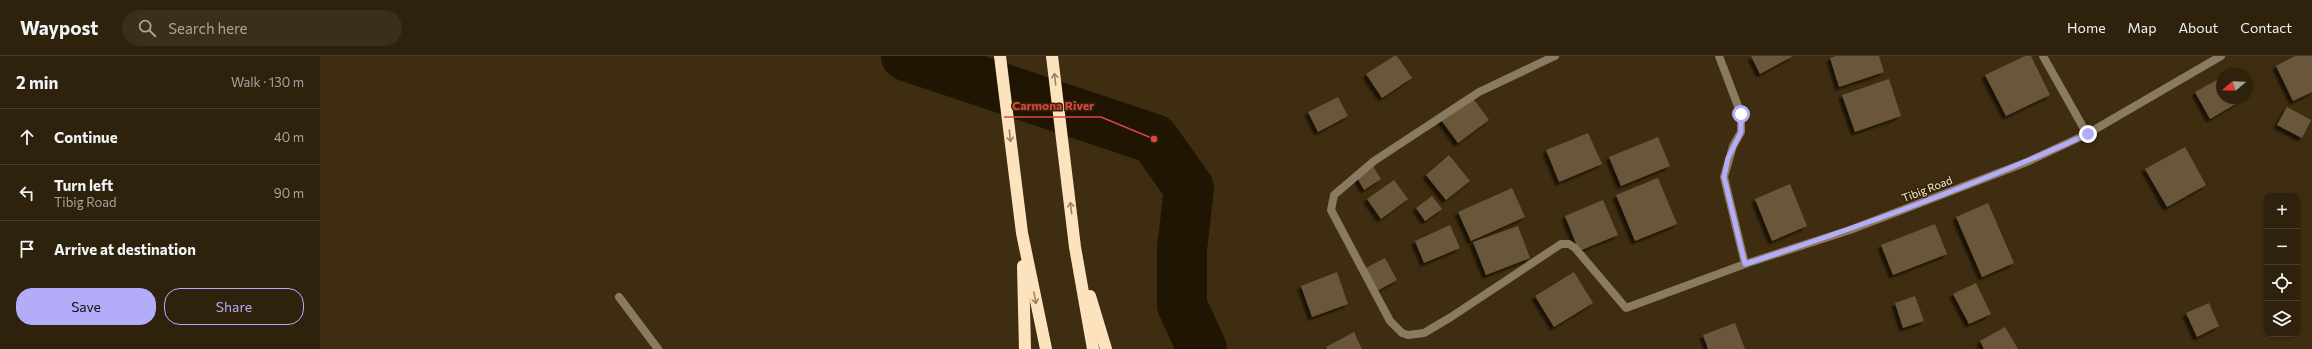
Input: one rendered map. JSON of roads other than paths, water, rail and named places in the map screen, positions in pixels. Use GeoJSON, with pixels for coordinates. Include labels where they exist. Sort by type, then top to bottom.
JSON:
{"type":"FeatureCollection","features":[{"type":"Feature","properties":{"kind":"highway"},"geometry":{"type":"LineString","coordinates":[[1000,56],[1022,233],[1046,349]]}},
{"type":"Feature","properties":{"kind":"highway"},"geometry":{"type":"LineString","coordinates":[[1052,56],[1075,247],[1093,349]]}},
{"type":"Feature","properties":{"kind":"highway"},"geometry":{"type":"LineString","coordinates":[[1022,233],[1025,349]]}},
{"type":"Feature","properties":{"kind":"highway"},"geometry":{"type":"LineString","coordinates":[[1075,247],[1106,349]]}},
{"type":"Feature","properties":{"kind":"street","name":"Tibig Road"},"geometry":{"type":"LineString","coordinates":[[1555,56],[1479,92],[1374,160],[1334,194],[1330,210],[1390,321],[1402,333],[1408,335],[1424,333],[1451,317],[1560,244],[1569,244],[1575,248],[1626,308],[1745,264],[1850,230],[2027,162],[2088,134],[2221,56]]}},
{"type":"Feature","properties":{"kind":"street"},"geometry":{"type":"LineString","coordinates":[[1719,56],[1741,114],[1741,132],[1728,158],[1724,177],[1745,264]]}},
{"type":"Feature","properties":{"kind":"street"},"geometry":{"type":"LineString","coordinates":[[2043,56],[2088,134]]}},
{"type":"Feature","properties":{"kind":"street"},"geometry":{"type":"LineString","coordinates":[[619,297],[658,349]]}},
{"type":"Feature","properties":{"kind":"waterway"},"geometry":{"type":"LineString","coordinates":[[906,56],[1154,139],[1189,188],[1182,249],[1182,305],[1202,349]]}},
{"type":"Feature","properties":{"kind":"place","name":"Carmona River"},"geometry":{"type":"Point","coordinates":[1154,139]}}]}
